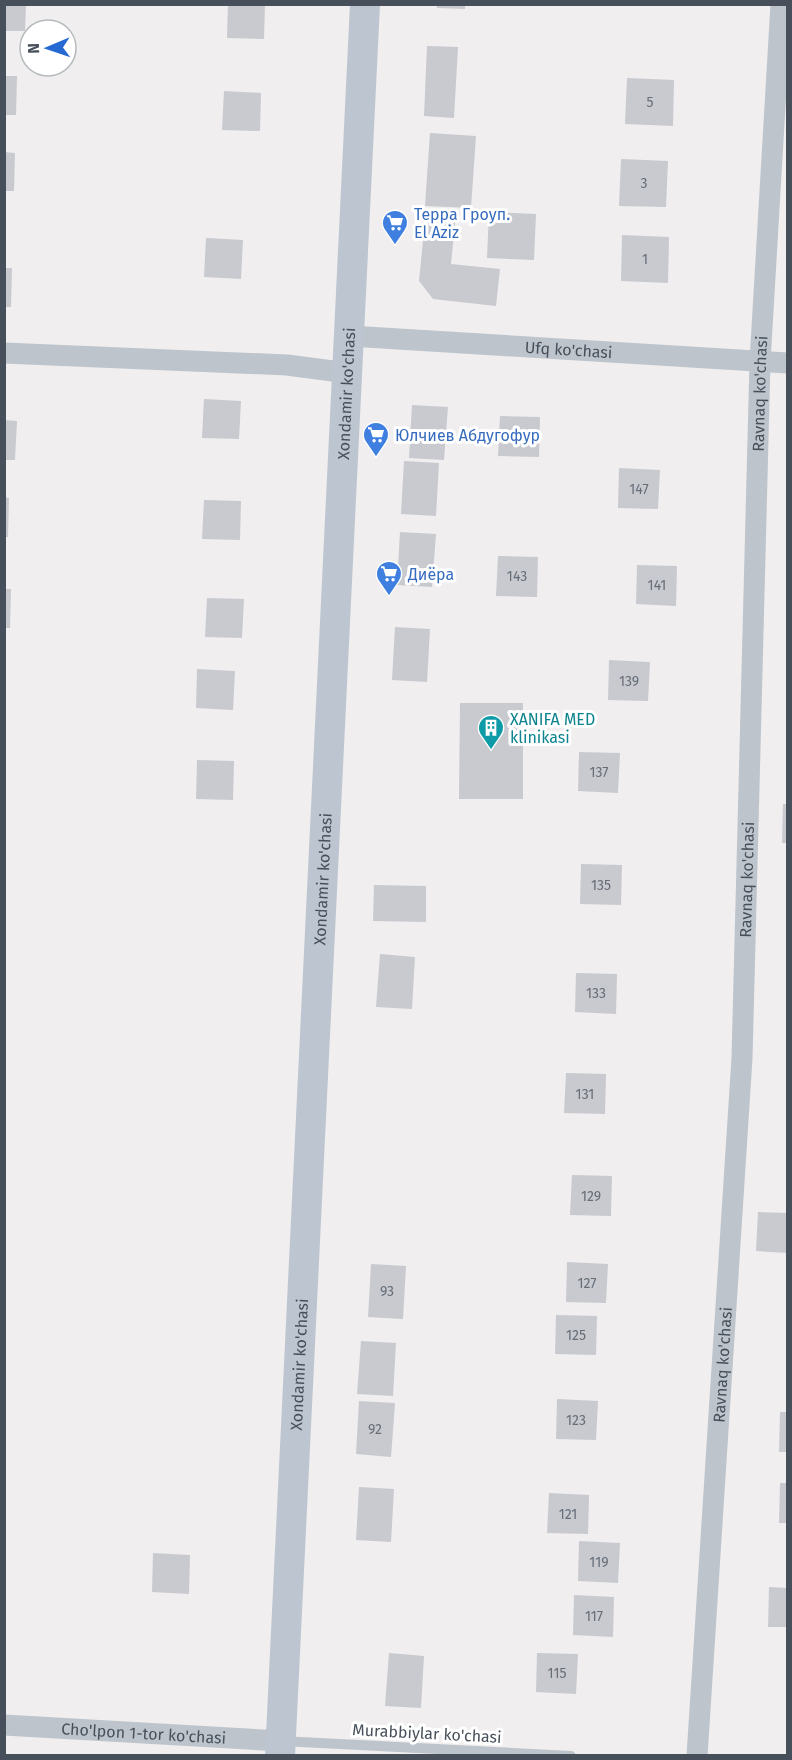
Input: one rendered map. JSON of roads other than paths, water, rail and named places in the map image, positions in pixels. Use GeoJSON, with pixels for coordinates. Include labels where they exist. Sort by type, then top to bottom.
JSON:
{"type":"FeatureCollection","features":[{"type":"Feature","properties":{"kind":"main road","name":"Xondamir ko'chasi"},"geometry":{"type":"LineString","coordinates":[[280,1748],[365,4]]}},
{"type":"Feature","properties":{"kind":"street","name":"Ravnaq ko'chasi"},"geometry":{"type":"LineString","coordinates":[[697,1755],[742,1058],[760,362],[781,4]]}},
{"type":"Feature","properties":{"kind":"street","name":"Ufq ko'chasi"},"geometry":{"type":"LineString","coordinates":[[350,336],[788,363]]}},
{"type":"Feature","properties":{"kind":"street"},"geometry":{"type":"LineString","coordinates":[[4,353],[287,365],[348,373]]}},
{"type":"Feature","properties":{"kind":"street","name":"Cho'lpon 1-tor ko'chasi"},"geometry":{"type":"LineString","coordinates":[[4,1725],[280,1748]]}},
{"type":"Feature","properties":{"kind":"lane","name":"Murabbiylar ko'chasi"},"geometry":{"type":"LineString","coordinates":[[280,1748],[571,1755]]}},
{"type":"Feature","properties":{"kind":"place","name":"Терра Гроуп. El Aziz"},"geometry":{"type":"Point","coordinates":[395,246]}},
{"type":"Feature","properties":{"kind":"place","name":"Юлчиев Абдугофур"},"geometry":{"type":"Point","coordinates":[376,458]}},
{"type":"Feature","properties":{"kind":"place","name":"Диёра"},"geometry":{"type":"Point","coordinates":[389,597]}},
{"type":"Feature","properties":{"kind":"place","name":"XANIFA MED klinikasi"},"geometry":{"type":"Point","coordinates":[491,751]}}]}
